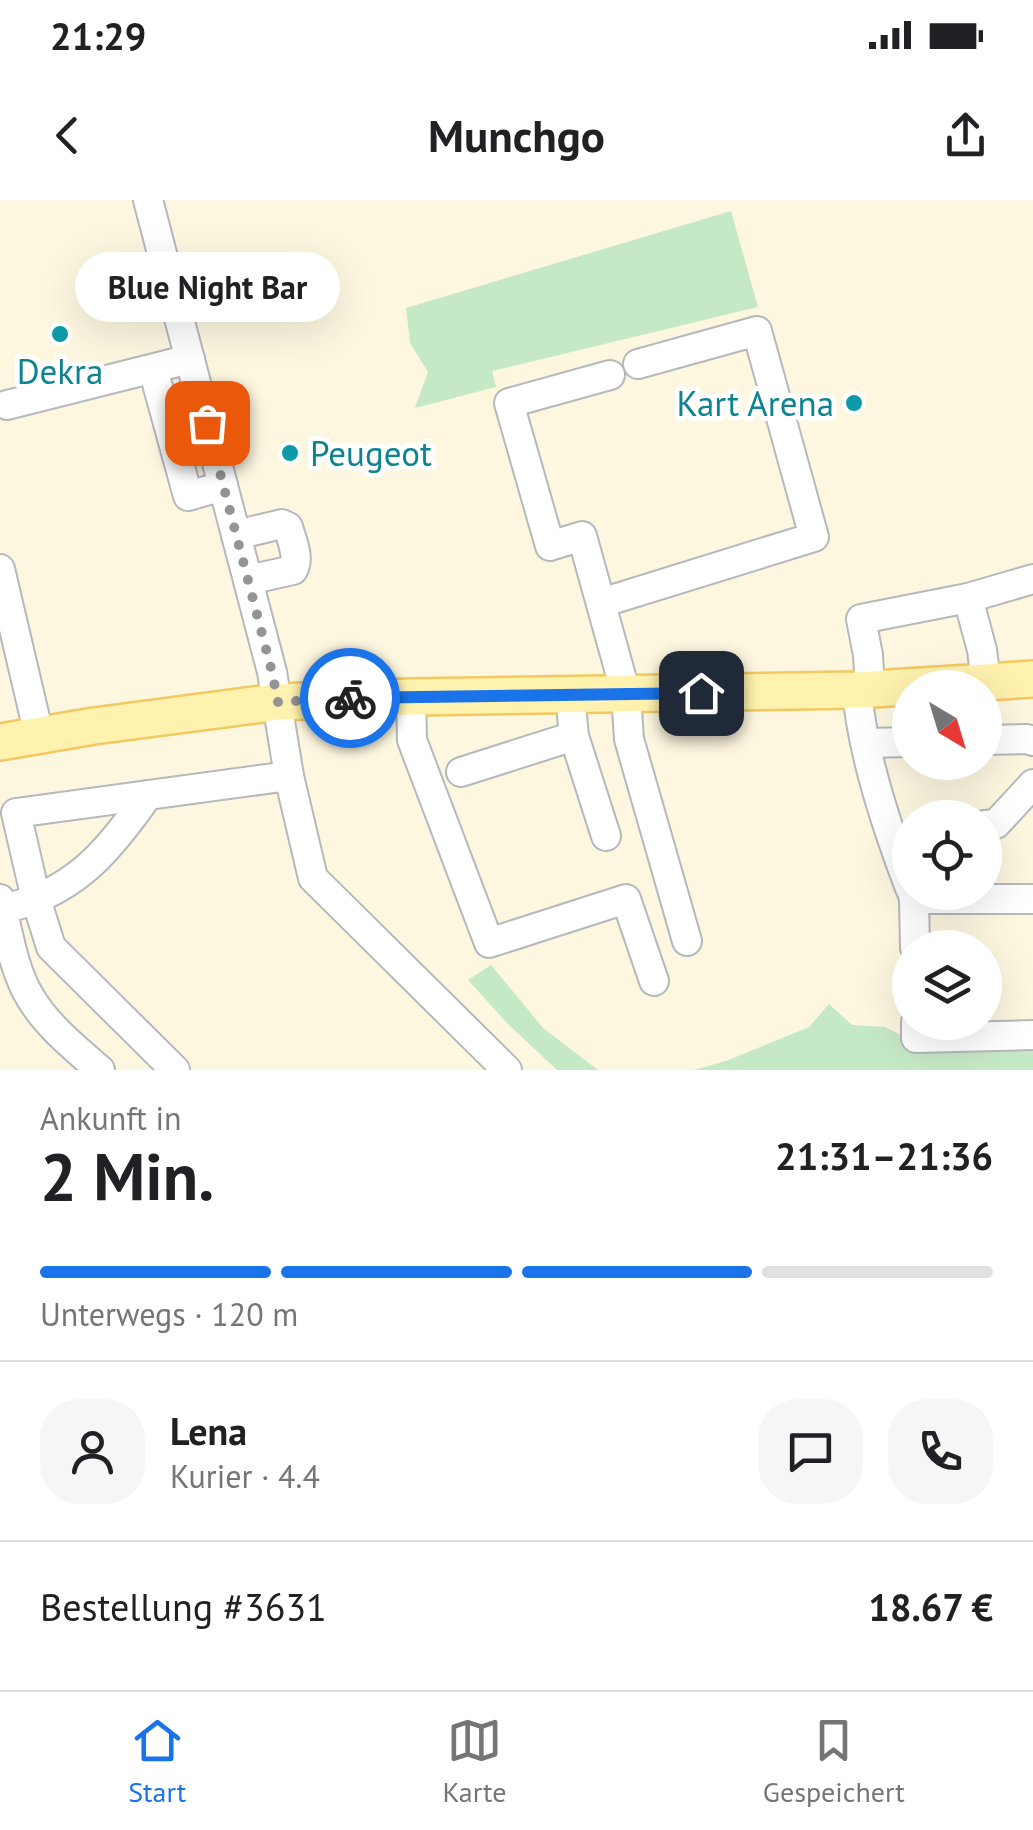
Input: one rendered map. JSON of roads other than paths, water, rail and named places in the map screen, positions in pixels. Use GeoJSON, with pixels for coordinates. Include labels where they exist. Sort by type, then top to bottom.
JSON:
{"type":"FeatureCollection","features":[{"type":"Feature","properties":{"kind":"main road"},"geometry":{"type":"LineString","coordinates":[[1002,681],[1033,679]]}},
{"type":"Feature","properties":{"kind":"main road"},"geometry":{"type":"LineString","coordinates":[[0,742],[278,702],[892,688]]}},
{"type":"Feature","properties":{"kind":"street"},"geometry":{"type":"LineString","coordinates":[[148,200],[272,672],[288,776],[312,878],[507,1070]]}},
{"type":"Feature","properties":{"kind":"street"},"geometry":{"type":"LineString","coordinates":[[600,603],[814,537],[757,331],[638,364]]}},
{"type":"Feature","properties":{"kind":"street"},"geometry":{"type":"LineString","coordinates":[[7,405],[190,359]]}},
{"type":"Feature","properties":{"kind":"street"},"geometry":{"type":"LineString","coordinates":[[152,369],[188,496],[223,486]]}},
{"type":"Feature","properties":{"kind":"street"},"geometry":{"type":"LineString","coordinates":[[610,375],[509,403],[550,546],[582,536],[626,694],[629,739],[687,941]]}},
{"type":"Feature","properties":{"kind":"street"},"geometry":{"type":"LineString","coordinates":[[236,534],[282,524],[288,528],[297,561],[293,570],[248,580]]}},
{"type":"Feature","properties":{"kind":"street"},"geometry":{"type":"LineString","coordinates":[[0,569],[39,735]]}},
{"type":"Feature","properties":{"kind":"street"},"geometry":{"type":"LineString","coordinates":[[892,810],[860,716],[868,655],[861,620],[968,598],[1033,579]]}},
{"type":"Feature","properties":{"kind":"street"},"geometry":{"type":"LineString","coordinates":[[968,598],[984,670]]}},
{"type":"Feature","properties":{"kind":"street"},"geometry":{"type":"LineString","coordinates":[[570,695],[574,736],[606,836]]}},
{"type":"Feature","properties":{"kind":"street"},"geometry":{"type":"LineString","coordinates":[[411,697],[412,740],[488,943],[626,899],[654,981]]}},
{"type":"Feature","properties":{"kind":"street"},"geometry":{"type":"LineString","coordinates":[[461,772],[574,736]]}},
{"type":"Feature","properties":{"kind":"street"},"geometry":{"type":"LineString","coordinates":[[1002,740],[1033,741]]}},
{"type":"Feature","properties":{"kind":"street"},"geometry":{"type":"LineString","coordinates":[[867,743],[892,742]]}},
{"type":"Feature","properties":{"kind":"street"},"geometry":{"type":"LineString","coordinates":[[174,1070],[50,947],[16,813],[288,776]]}},
{"type":"Feature","properties":{"kind":"street"},"geometry":{"type":"LineString","coordinates":[[1002,818],[1033,784]]}},
{"type":"Feature","properties":{"kind":"street"},"geometry":{"type":"LineString","coordinates":[[100,1070],[31,1000],[1,904],[36,899],[67,884],[91,865],[148,795]]}},
{"type":"Feature","properties":{"kind":"street"},"geometry":{"type":"LineString","coordinates":[[1002,897],[1033,899]]}},
{"type":"Feature","properties":{"kind":"street"},"geometry":{"type":"LineString","coordinates":[[1002,1036],[1033,1035]]}},
{"type":"Feature","properties":{"kind":"place","name":"Dekra"},"geometry":{"type":"Point","coordinates":[60,334]}},
{"type":"Feature","properties":{"kind":"place","name":"Kart Arena"},"geometry":{"type":"Point","coordinates":[854,403]}},
{"type":"Feature","properties":{"kind":"place","name":"Blue Night Bar"},"geometry":{"type":"Point","coordinates":[207,423]}},
{"type":"Feature","properties":{"kind":"place","name":"Peugeot"},"geometry":{"type":"Point","coordinates":[290,453]}}]}
